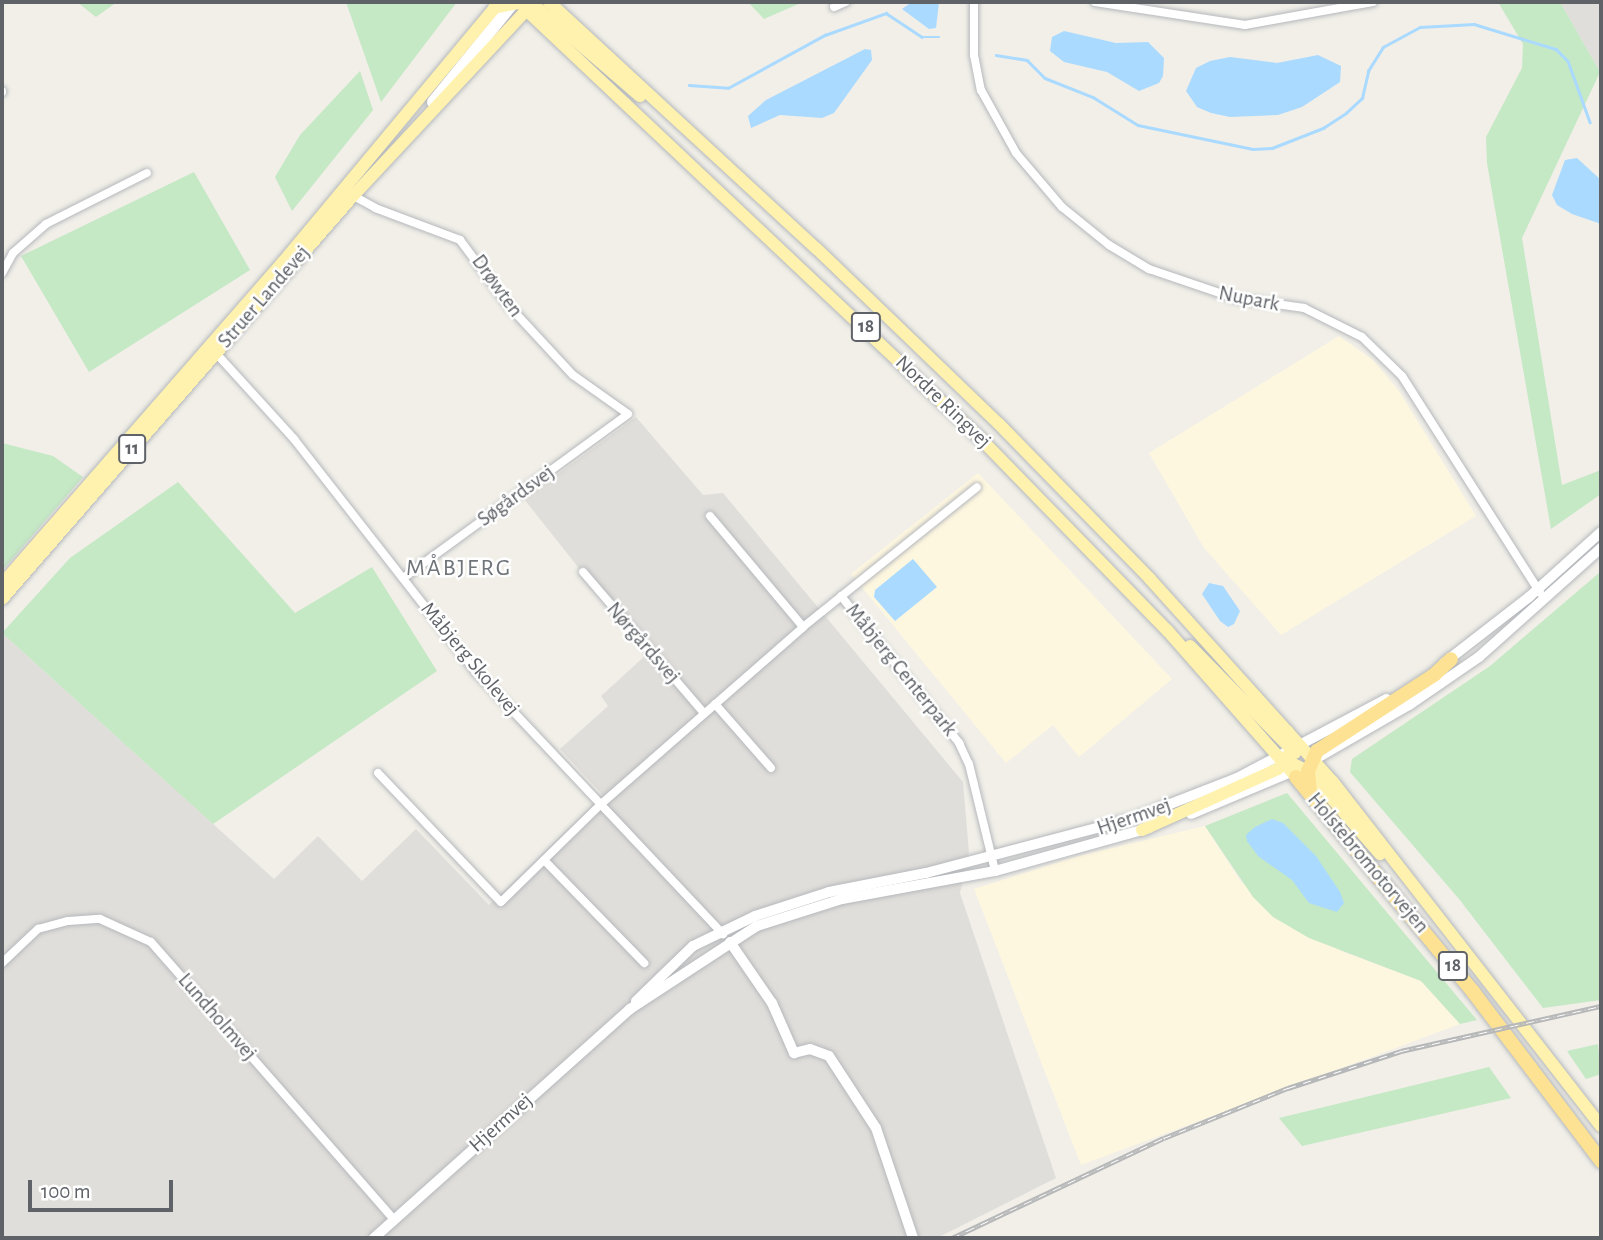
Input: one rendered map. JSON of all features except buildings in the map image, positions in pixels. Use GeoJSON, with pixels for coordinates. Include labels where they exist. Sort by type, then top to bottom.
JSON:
{"type":"FeatureCollection","features":[{"type":"Feature","properties":{"kind":"highway"},"geometry":{"type":"LineString","coordinates":[[1298,762],[1434,676],[1451,659]]}},
{"type":"Feature","properties":{"kind":"highway","name":"Holstebromotorvejen"},"geometry":{"type":"LineString","coordinates":[[1298,762],[1311,795],[1474,993],[1601,1161]]}},
{"type":"Feature","properties":{"kind":"main road","name":"Nordre Ringvej"},"geometry":{"type":"LineString","coordinates":[[549,2],[999,424],[1283,724],[1298,762]]}},
{"type":"Feature","properties":{"kind":"main road","name":"Nordre Ringvej"},"geometry":{"type":"LineString","coordinates":[[525,4],[545,29],[822,284],[981,439],[1298,762]]}},
{"type":"Feature","properties":{"kind":"main road"},"geometry":{"type":"LineString","coordinates":[[497,5],[525,4],[648,103],[673,116]]}},
{"type":"Feature","properties":{"kind":"main road","name":"Struer Landevej"},"geometry":{"type":"LineString","coordinates":[[349,193],[410,138],[525,4]]}},
{"type":"Feature","properties":{"kind":"main road","name":"Struer Landevej"},"geometry":{"type":"LineString","coordinates":[[2,584],[349,193],[497,5]]}},
{"type":"Feature","properties":{"kind":"main road","name":"Struer Landevej"},"geometry":{"type":"LineString","coordinates":[[2,599],[212,350]]}},
{"type":"Feature","properties":{"kind":"main road"},"geometry":{"type":"LineString","coordinates":[[1142,830],[1298,762]]}},
{"type":"Feature","properties":{"kind":"main road","name":"Holstebromotorvejen"},"geometry":{"type":"LineString","coordinates":[[1298,762],[1401,877],[1431,905],[1601,1126]]}},
{"type":"Feature","properties":{"kind":"street"},"geometry":{"type":"LineString","coordinates":[[834,7],[846,2]]}},
{"type":"Feature","properties":{"kind":"street","name":"Nupark"},"geometry":{"type":"LineString","coordinates":[[974,2],[974,55],[981,90],[1016,153],[1062,208],[1109,245],[1149,269],[1234,298],[1304,308],[1362,337],[1402,376],[1545,601]]}},
{"type":"Feature","properties":{"kind":"street"},"geometry":{"type":"LineString","coordinates":[[1095,2],[1245,25],[1373,2]]}},
{"type":"Feature","properties":{"kind":"street"},"geometry":{"type":"LineString","coordinates":[[2,273],[13,253],[46,224],[147,173]]}},
{"type":"Feature","properties":{"kind":"street","name":"Drøwten"},"geometry":{"type":"LineString","coordinates":[[349,193],[460,240],[509,306],[573,375],[628,414]]}},
{"type":"Feature","properties":{"kind":"street","name":"Måbjerg Skolevej"},"geometry":{"type":"LineString","coordinates":[[212,350],[294,439],[477,673],[730,943]]}},
{"type":"Feature","properties":{"kind":"street","name":"Søgårdsvej"},"geometry":{"type":"LineString","coordinates":[[403,578],[628,414]]}},
{"type":"Feature","properties":{"kind":"street","name":"Måbjerg Centerpark"},"geometry":{"type":"LineString","coordinates":[[977,487],[841,596],[959,743],[969,764],[995,871]]}},
{"type":"Feature","properties":{"kind":"street"},"geometry":{"type":"LineString","coordinates":[[710,516],[803,627]]}},
{"type":"Feature","properties":{"kind":"street"},"geometry":{"type":"LineString","coordinates":[[1451,659],[1538,590],[1601,532]]}},
{"type":"Feature","properties":{"kind":"street","name":"Hjermvej"},"geometry":{"type":"LineString","coordinates":[[374,1238],[630,1009],[685,953],[720,931],[821,894],[991,856],[1134,818],[1298,762],[1419,698],[1479,657],[1545,601],[1601,548]]}},
{"type":"Feature","properties":{"kind":"street","name":"Nørgårdsvej"},"geometry":{"type":"LineString","coordinates":[[583,572],[704,713]]}},
{"type":"Feature","properties":{"kind":"street"},"geometry":{"type":"LineString","coordinates":[[378,773],[501,902],[600,806],[841,596]]}},
{"type":"Feature","properties":{"kind":"street"},"geometry":{"type":"LineString","coordinates":[[715,704],[771,768]]}},
{"type":"Feature","properties":{"kind":"street","name":"Hjermvej"},"geometry":{"type":"LineString","coordinates":[[630,1009],[730,943],[787,913],[995,871],[1142,830]]}},
{"type":"Feature","properties":{"kind":"street"},"geometry":{"type":"LineString","coordinates":[[544,860],[644,963]]}},
{"type":"Feature","properties":{"kind":"street","name":"Lundholmvej"},"geometry":{"type":"LineString","coordinates":[[2,963],[38,929],[68,921],[100,919],[151,942],[394,1220]]}},
{"type":"Feature","properties":{"kind":"street"},"geometry":{"type":"LineString","coordinates":[[730,943],[772,1003],[794,1053],[819,1050],[850,1087],[876,1128],[914,1238]]}},
{"type":"Feature","properties":{"kind":"shaded area"},"geometry":{"type":"Polygon","coordinates":[[[1560,2],[1601,2],[1601,74],[1600,72],[1560,2]]]}},
{"type":"Feature","properties":{"kind":"shaded area"},"geometry":{"type":"Polygon","coordinates":[[[1339,336],[1373,360],[1399,391],[1476,516],[1281,635],[1204,548],[1149,453],[1339,336]]]}},
{"type":"Feature","properties":{"kind":"shaded area"},"geometry":{"type":"Polygon","coordinates":[[[636,417],[703,495],[723,493],[963,782],[969,853],[960,893],[1056,1178],[937,1238],[2,1238],[2,633],[274,879],[318,836],[362,881],[416,829],[489,905],[603,795],[560,749],[608,706],[601,696],[647,654],[524,499],[636,417]]]}},
{"type":"Feature","properties":{"kind":"shaded area"},"geometry":{"type":"Polygon","coordinates":[[[978,473],[1172,679],[1079,757],[1053,725],[1006,763],[851,574],[978,473]]]}},
{"type":"Feature","properties":{"kind":"shaded area"},"geometry":{"type":"Polygon","coordinates":[[[1205,826],[1241,882],[1341,951],[1421,981],[1460,1024],[1081,1165],[974,889],[1078,856],[1205,826]]]}},
{"type":"Feature","properties":{"kind":"green space"},"geometry":{"type":"Polygon","coordinates":[[[77,2],[117,2],[96,17],[77,2]]]}},
{"type":"Feature","properties":{"kind":"green space"},"geometry":{"type":"Polygon","coordinates":[[[346,2],[457,2],[381,102],[346,2]]]}},
{"type":"Feature","properties":{"kind":"green space"},"geometry":{"type":"Polygon","coordinates":[[[748,2],[803,2],[764,19],[748,2]]]}},
{"type":"Feature","properties":{"kind":"green space"},"geometry":{"type":"Polygon","coordinates":[[[1498,2],[1560,2],[1600,72],[1522,238],[1562,485],[1601,470],[1601,494],[1551,529],[1487,163],[1486,137],[1522,68],[1523,44],[1498,2]]]}},
{"type":"Feature","properties":{"kind":"green space"},"geometry":{"type":"Polygon","coordinates":[[[360,71],[373,110],[292,211],[275,177],[300,135],[360,71]]]}},
{"type":"Feature","properties":{"kind":"green space"},"geometry":{"type":"Polygon","coordinates":[[[194,172],[250,270],[89,372],[21,256],[194,172]]]}},
{"type":"Feature","properties":{"kind":"green space"},"geometry":{"type":"Polygon","coordinates":[[[2,443],[53,456],[83,477],[2,571],[2,443]]]}},
{"type":"Feature","properties":{"kind":"green space"},"geometry":{"type":"Polygon","coordinates":[[[178,482],[295,613],[372,567],[437,671],[213,824],[2,633],[70,558],[178,482]]]}},
{"type":"Feature","properties":{"kind":"green space"},"geometry":{"type":"Polygon","coordinates":[[[1599,573],[1601,1000],[1543,1008],[1459,899],[1350,772],[1352,759],[1490,666],[1599,573]]]}},
{"type":"Feature","properties":{"kind":"green space"},"geometry":{"type":"Polygon","coordinates":[[[1287,793],[1477,1020],[1460,1024],[1421,981],[1309,938],[1273,917],[1253,897],[1205,826],[1287,793]]]}},
{"type":"Feature","properties":{"kind":"green space"},"geometry":{"type":"Polygon","coordinates":[[[1598,1044],[1601,1074],[1586,1079],[1567,1051],[1598,1044]]]}},
{"type":"Feature","properties":{"kind":"green space"},"geometry":{"type":"Polygon","coordinates":[[[1489,1067],[1511,1098],[1302,1146],[1279,1118],[1489,1067]]]}},
{"type":"Feature","properties":{"kind":"water"},"geometry":{"type":"Polygon","coordinates":[[[912,2],[939,2],[936,28],[929,29],[902,9],[912,2]]]}},
{"type":"Feature","properties":{"kind":"water"},"geometry":{"type":"Polygon","coordinates":[[[1064,31],[1116,43],[1148,42],[1164,58],[1163,76],[1159,83],[1139,91],[1107,72],[1064,62],[1050,51],[1052,37],[1064,31]]]}},
{"type":"Feature","properties":{"kind":"water"},"geometry":{"type":"Polygon","coordinates":[[[865,49],[871,50],[872,60],[834,113],[822,118],[780,115],[751,128],[748,116],[766,100],[865,49]]]}},
{"type":"Feature","properties":{"kind":"water"},"geometry":{"type":"Polygon","coordinates":[[[1318,55],[1341,66],[1340,82],[1302,107],[1278,115],[1230,117],[1211,113],[1197,107],[1186,91],[1196,68],[1210,61],[1230,57],[1277,63],[1318,55]]]}},
{"type":"Feature","properties":{"kind":"water"},"geometry":{"type":"Polygon","coordinates":[[[1577,158],[1601,180],[1601,224],[1572,214],[1557,205],[1552,195],[1565,160],[1577,158]]]}},
{"type":"Feature","properties":{"kind":"water"},"geometry":{"type":"Polygon","coordinates":[[[913,559],[937,587],[895,621],[874,597],[875,590],[913,559]]]}},
{"type":"Feature","properties":{"kind":"water"},"geometry":{"type":"Polygon","coordinates":[[[1209,583],[1223,586],[1240,611],[1234,624],[1228,627],[1220,621],[1202,594],[1209,583]]]}},
{"type":"Feature","properties":{"kind":"water"},"geometry":{"type":"Polygon","coordinates":[[[1272,819],[1283,823],[1316,856],[1340,892],[1344,903],[1337,912],[1309,903],[1292,880],[1258,856],[1247,841],[1246,835],[1255,827],[1272,819]]]}},
{"type":"Feature","properties":{"kind":"waterway"},"geometry":{"type":"LineString","coordinates":[[689,85],[728,88],[825,35],[886,13],[922,37],[939,37]]}},
{"type":"Feature","properties":{"kind":"waterway"},"geometry":{"type":"LineString","coordinates":[[996,55],[1027,60],[1045,78],[1093,97],[1138,125],[1253,149],[1272,148],[1323,128],[1346,113],[1362,98],[1368,71],[1383,47],[1420,27],[1474,24],[1556,49],[1568,61],[1590,122]]}},
{"type":"Feature","properties":{"kind":"railway"},"geometry":{"type":"LineString","coordinates":[[952,1238],[1164,1138],[1288,1088],[1401,1051],[1601,1006]]}},
{"type":"Feature","properties":{"kind":"district","name":"MÅBJERG"},"geometry":{"type":"Point","coordinates":[459,569]}}]}
